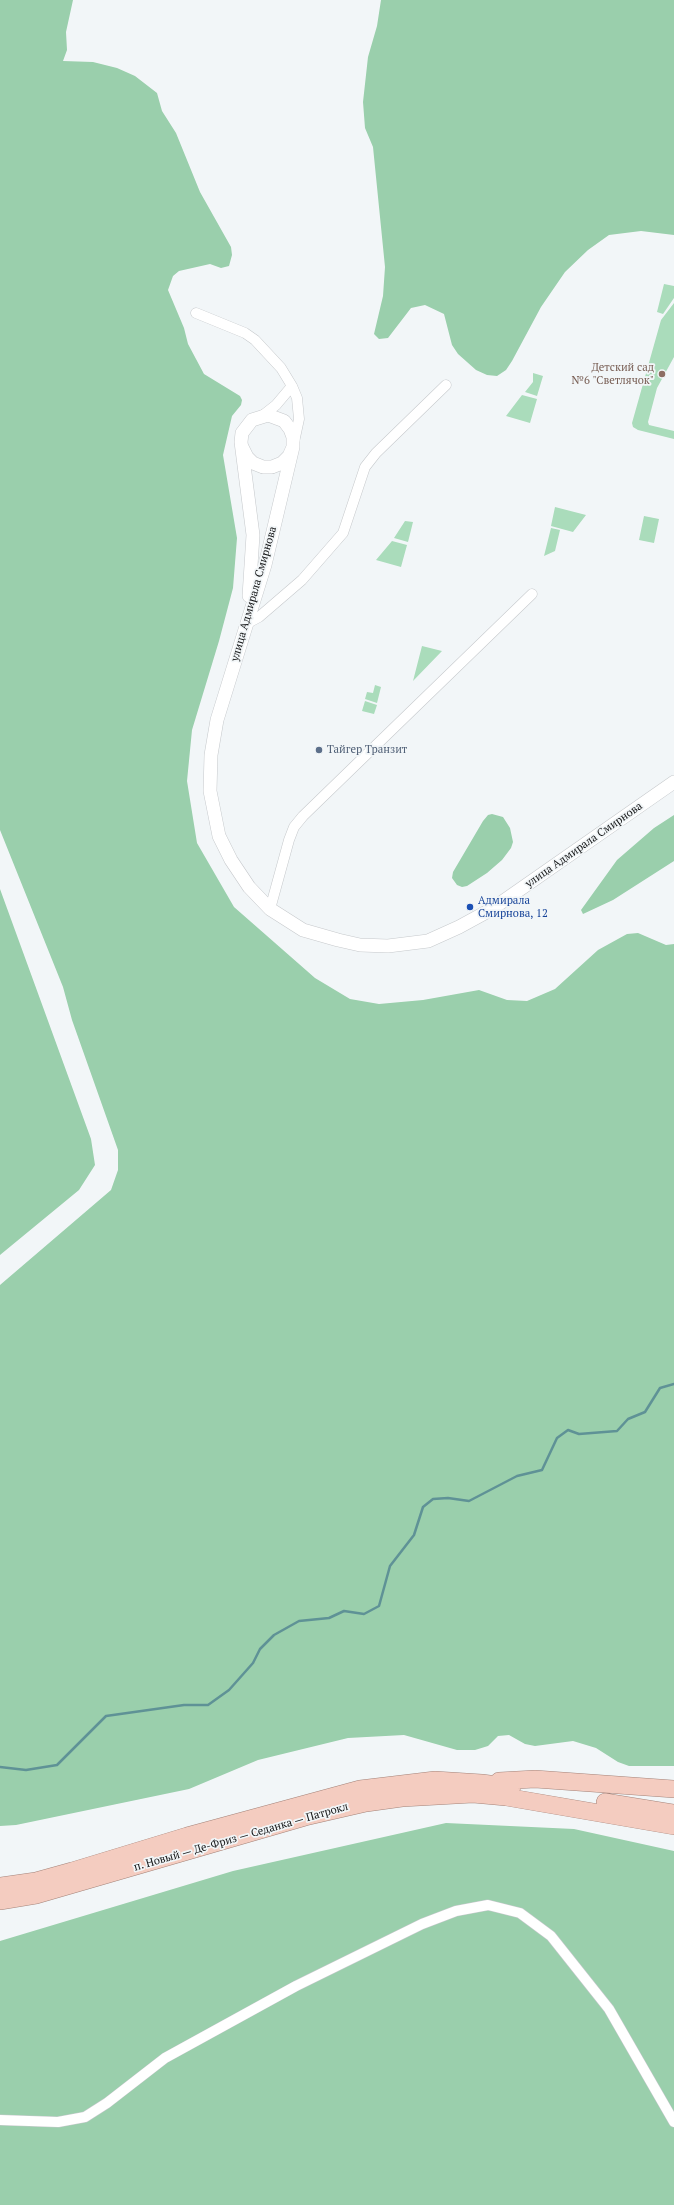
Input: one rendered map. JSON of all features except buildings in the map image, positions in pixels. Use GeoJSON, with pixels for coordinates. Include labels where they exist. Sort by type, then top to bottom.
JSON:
{"type":"FeatureCollection","features":[{"type":"Feature","properties":{"kind":"highway"},"geometry":{"type":"LineString","coordinates":[[482,1782],[535,1779],[674,1789]]}},
{"type":"Feature","properties":{"kind":"highway","name":"п. Новый — Де-Фриз — Седанка — Патрокл"},"geometry":{"type":"LineString","coordinates":[[0,1886],[36,1881],[217,1827],[360,1789],[435,1780],[482,1782],[674,1813]]}},
{"type":"Feature","properties":{"kind":"highway","name":"п. Новый — Де-Фриз — Седанка — Патрокл"},"geometry":{"type":"LineString","coordinates":[[0,1901],[36,1895],[305,1817],[366,1803],[402,1798],[473,1794],[506,1796],[674,1826]]}},
{"type":"Feature","properties":{"kind":"street","name":"улица Адмирала Смирнова"},"geometry":{"type":"LineString","coordinates":[[196,313],[235,328],[255,340],[276,362],[292,386],[297,398],[299,419],[265,566],[217,720],[211,755],[210,791],[219,836],[230,860],[249,887],[270,909],[303,930],[360,945],[388,946],[428,941],[459,927],[492,909],[674,782]]}},
{"type":"Feature","properties":{"kind":"street"},"geometry":{"type":"LineString","coordinates":[[246,624],[259,617],[302,580],[343,533],[365,467],[376,453],[446,385]]}},
{"type":"Feature","properties":{"kind":"street"},"geometry":{"type":"LineString","coordinates":[[246,624],[252,571],[253,535],[242,447],[242,436],[245,427],[252,420],[262,416],[276,405],[292,386]]}},
{"type":"Feature","properties":{"kind":"street"},"geometry":{"type":"LineString","coordinates":[[242,447],[244,453],[252,462],[267,467],[276,466],[284,461],[293,446],[292,432],[286,424],[274,416],[262,416]]}},
{"type":"Feature","properties":{"kind":"street"},"geometry":{"type":"LineString","coordinates":[[270,909],[294,826],[532,594]]}},
{"type":"Feature","properties":{"kind":"street"},"geometry":{"type":"LineString","coordinates":[[0,2120],[58,2122],[86,2117],[107,2103],[165,2058],[296,1986],[422,1924],[456,1911],[488,1905],[520,1913],[551,1936],[609,2009],[674,2122]]}},
{"type":"Feature","properties":{"kind":"green space"},"geometry":{"type":"Polygon","coordinates":[[[0,0],[73,0],[66,32],[67,50],[63,61],[93,62],[117,68],[135,76],[157,93],[162,111],[176,133],[200,192],[231,247],[232,255],[229,266],[221,268],[210,264],[179,271],[173,276],[168,290],[184,328],[188,344],[204,374],[240,396],[242,400],[241,405],[232,416],[223,455],[237,538],[233,588],[219,641],[192,730],[187,781],[197,843],[234,907],[315,978],[350,999],[379,1004],[423,1000],[479,990],[507,1000],[527,1001],[555,989],[598,950],[627,934],[638,933],[666,945],[674,944],[674,1766],[629,1766],[618,1762],[596,1748],[573,1741],[535,1746],[525,1744],[509,1735],[498,1736],[488,1746],[475,1750],[457,1750],[404,1735],[348,1738],[258,1760],[189,1789],[16,1825],[0,1826],[0,1285],[111,1190],[118,1170],[118,1150],[72,1020],[63,987],[0,830],[0,0]]]}},
{"type":"Feature","properties":{"kind":"green space"},"geometry":{"type":"Polygon","coordinates":[[[381,0],[674,0],[674,235],[641,231],[609,235],[588,250],[565,272],[541,307],[512,361],[506,370],[497,376],[487,375],[476,370],[458,354],[452,345],[444,314],[425,305],[411,308],[388,338],[379,339],[374,334],[383,296],[385,267],[373,147],[365,128],[363,102],[368,57],[377,26],[381,0]]]}},
{"type":"Feature","properties":{"kind":"green space"},"geometry":{"type":"Polygon","coordinates":[[[664,284],[674,286],[674,298],[663,314],[657,312],[664,284]]]}},
{"type":"Feature","properties":{"kind":"green space"},"geometry":{"type":"Polygon","coordinates":[[[674,303],[674,357],[657,388],[648,422],[649,425],[674,431],[674,439],[638,430],[633,427],[632,423],[661,320],[674,303]]]}},
{"type":"Feature","properties":{"kind":"green space"},"geometry":{"type":"Polygon","coordinates":[[[533,373],[543,376],[537,396],[525,392],[533,382],[533,373]]]}},
{"type":"Feature","properties":{"kind":"green space"},"geometry":{"type":"Polygon","coordinates":[[[522,395],[537,399],[530,423],[506,416],[522,395]]]}},
{"type":"Feature","properties":{"kind":"green space"},"geometry":{"type":"Polygon","coordinates":[[[555,507],[586,515],[573,532],[551,526],[555,507]]]}},
{"type":"Feature","properties":{"kind":"green space"},"geometry":{"type":"Polygon","coordinates":[[[644,516],[659,519],[654,543],[639,540],[644,516]]]}},
{"type":"Feature","properties":{"kind":"green space"},"geometry":{"type":"Polygon","coordinates":[[[405,521],[413,522],[408,542],[394,538],[405,521]]]}},
{"type":"Feature","properties":{"kind":"green space"},"geometry":{"type":"Polygon","coordinates":[[[551,528],[560,530],[555,551],[544,556],[551,528]]]}},
{"type":"Feature","properties":{"kind":"green space"},"geometry":{"type":"Polygon","coordinates":[[[392,541],[407,545],[401,567],[376,560],[392,541]]]}},
{"type":"Feature","properties":{"kind":"green space"},"geometry":{"type":"Polygon","coordinates":[[[422,646],[442,651],[413,681],[422,646]]]}},
{"type":"Feature","properties":{"kind":"green space"},"geometry":{"type":"Polygon","coordinates":[[[375,685],[381,687],[377,703],[365,699],[367,692],[373,693],[375,685]]]}},
{"type":"Feature","properties":{"kind":"green space"},"geometry":{"type":"Polygon","coordinates":[[[365,701],[377,705],[374,714],[362,711],[365,701]]]}},
{"type":"Feature","properties":{"kind":"green space"},"geometry":{"type":"Polygon","coordinates":[[[492,814],[503,817],[510,828],[513,842],[511,848],[502,860],[487,873],[467,886],[462,887],[457,885],[452,878],[453,872],[483,821],[488,815],[492,814]]]}},
{"type":"Feature","properties":{"kind":"green space"},"geometry":{"type":"Polygon","coordinates":[[[674,815],[674,861],[613,900],[583,914],[581,910],[617,860],[654,828],[674,815]]]}},
{"type":"Feature","properties":{"kind":"green space"},"geometry":{"type":"Polygon","coordinates":[[[0,889],[91,1139],[95,1165],[79,1190],[0,1255],[0,889]]]}},
{"type":"Feature","properties":{"kind":"green space"},"geometry":{"type":"Polygon","coordinates":[[[446,1823],[574,1829],[674,1851],[674,2205],[0,2205],[0,1941],[233,1871],[446,1823]]]}},
{"type":"Feature","properties":{"kind":"waterway"},"geometry":{"type":"LineString","coordinates":[[0,1767],[26,1770],[57,1765],[106,1716],[184,1705],[208,1705],[229,1690],[253,1663],[260,1649],[274,1635],[299,1621],[329,1618],[344,1611],[364,1614],[379,1606],[390,1566],[414,1535],[423,1507],[433,1499],[448,1498],[469,1501],[517,1476],[542,1470],[557,1438],[568,1430],[579,1434],[617,1431],[628,1419],[645,1412],[660,1388],[674,1384]]}},
{"type":"Feature","properties":{"kind":"place","name":"Детский сад №6 \"Светлячок\""},"geometry":{"type":"Point","coordinates":[662,374]}},
{"type":"Feature","properties":{"kind":"place","name":"Тайгер Транзит"},"geometry":{"type":"Point","coordinates":[319,750]}},
{"type":"Feature","properties":{"kind":"place","name":"Адмирала Смирнова, 12"},"geometry":{"type":"Point","coordinates":[470,907]}}]}
